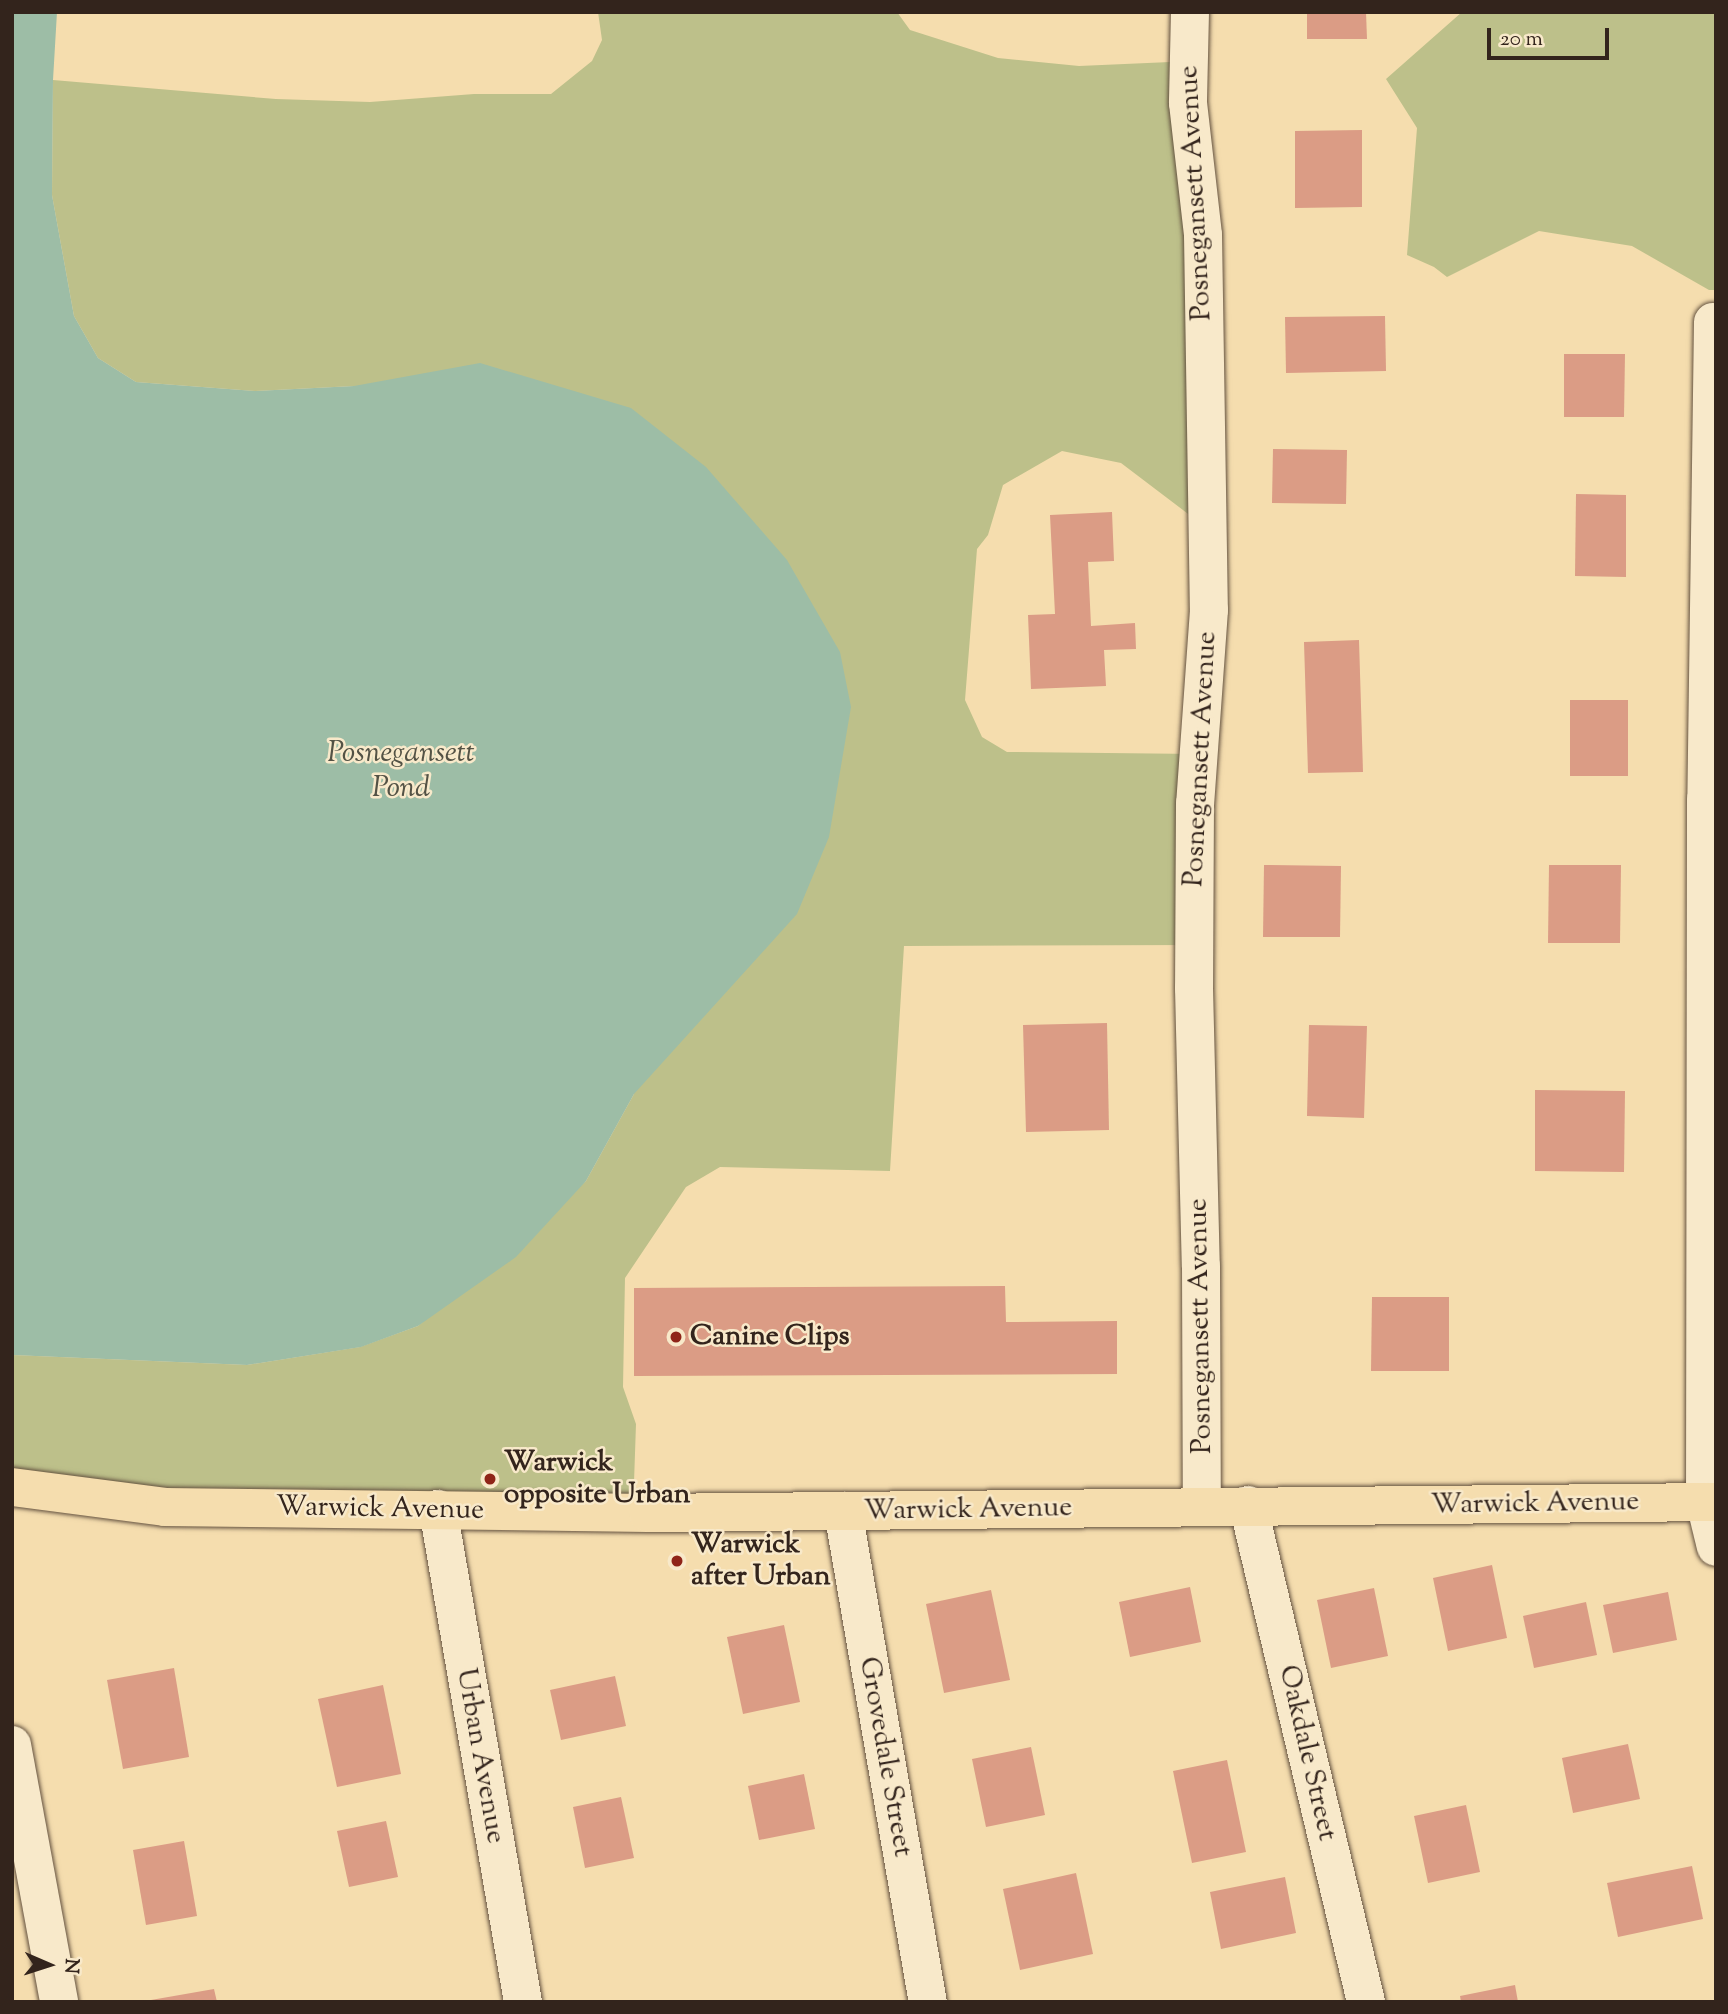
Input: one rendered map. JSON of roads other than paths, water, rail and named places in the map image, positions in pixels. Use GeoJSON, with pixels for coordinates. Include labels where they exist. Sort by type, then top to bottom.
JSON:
{"type":"FeatureCollection","features":[{"type":"Feature","properties":{"kind":"main road","name":"Warwick Avenue"},"geometry":{"type":"LineString","coordinates":[[12,1487],[165,1507],[648,1513],[1710,1502]]}},
{"type":"Feature","properties":{"kind":"street","name":"Posnegansett Avenue"},"geometry":{"type":"LineString","coordinates":[[1190,12],[1188,103],[1203,235],[1209,610],[1195,803],[1194,988],[1202,1507]]}},
{"type":"Feature","properties":{"kind":"street"},"geometry":{"type":"LineString","coordinates":[[1713,322],[1706,799],[1710,1502],[1716,1547]]}},
{"type":"Feature","properties":{"kind":"street","name":"Oakdale Street"},"geometry":{"type":"LineString","coordinates":[[1248,1505],[1366,2002]]}},
{"type":"Feature","properties":{"kind":"street","name":"Urban Avenue"},"geometry":{"type":"LineString","coordinates":[[438,1509],[523,2002]]}},
{"type":"Feature","properties":{"kind":"street","name":"Grovedale Street"},"geometry":{"type":"LineString","coordinates":[[843,1511],[928,2002]]}},
{"type":"Feature","properties":{"kind":"street"},"geometry":{"type":"LineString","coordinates":[[12,1745],[59,2002]]}},
{"type":"Feature","properties":{"kind":"water","name":"Posnegansett Pond"},"geometry":{"type":"Polygon","coordinates":[[[12,12],[57,12],[53,80],[52,195],[74,316],[98,358],[136,382],[255,391],[354,386],[480,363],[631,408],[706,467],[787,560],[840,652],[851,707],[829,837],[797,914],[634,1094],[586,1181],[516,1257],[418,1326],[361,1347],[247,1365],[12,1355],[12,12]]]}},
{"type":"Feature","properties":{"kind":"place","name":"Canine Clips"},"geometry":{"type":"Point","coordinates":[676,1337]}},
{"type":"Feature","properties":{"kind":"place","name":"Warwick opposite Urban"},"geometry":{"type":"Point","coordinates":[490,1479]}},
{"type":"Feature","properties":{"kind":"place","name":"Warwick after Urban"},"geometry":{"type":"Point","coordinates":[677,1561]}}]}
